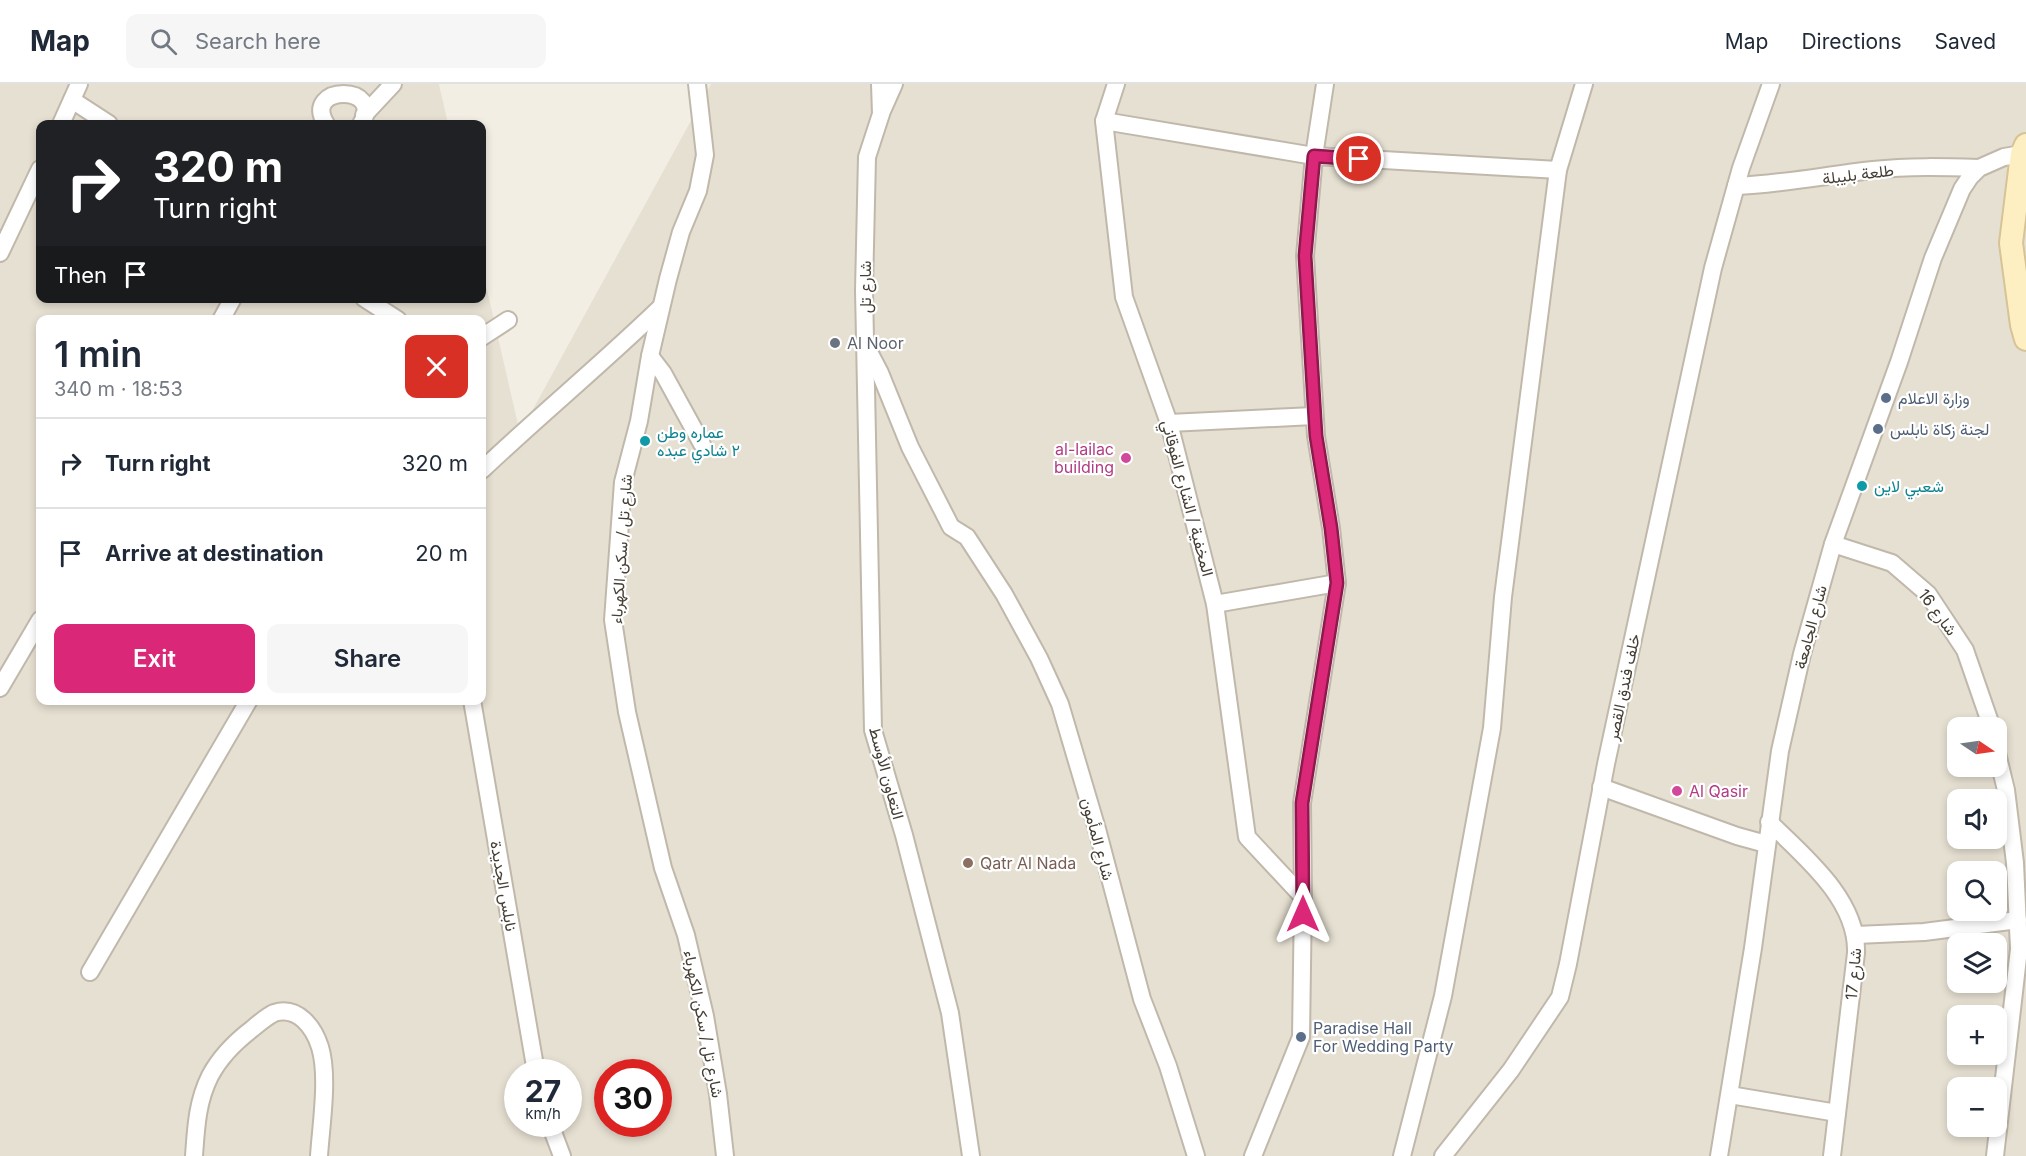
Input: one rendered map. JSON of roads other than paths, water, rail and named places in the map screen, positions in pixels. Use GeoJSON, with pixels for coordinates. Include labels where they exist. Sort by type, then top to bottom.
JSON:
{"type":"FeatureCollection","features":[{"type":"Feature","properties":{"kind":"main road"},"geometry":{"type":"LineString","coordinates":[[2024,150],[2011,243],[2026,339]]}},
{"type":"Feature","properties":{"kind":"street"},"geometry":{"type":"LineString","coordinates":[[63,120],[79,84]]}},
{"type":"Feature","properties":{"kind":"street"},"geometry":{"type":"LineString","coordinates":[[324,120],[322,108],[329,91],[352,90],[385,84]]}},
{"type":"Feature","properties":{"kind":"street"},"geometry":{"type":"LineString","coordinates":[[363,120],[393,84]]}},
{"type":"Feature","properties":{"kind":"street","name":"شارع تل / سكن الكهرباء"},"geometry":{"type":"LineString","coordinates":[[697,84],[699,119],[705,155],[699,191],[681,232],[662,306],[650,356],[639,422],[623,482],[613,620],[629,723],[663,868],[686,935],[705,1016],[718,1094],[725,1156]]}},
{"type":"Feature","properties":{"kind":"street","name":"شارع تل"},"geometry":{"type":"LineString","coordinates":[[880,84],[881,114],[867,157],[864,290],[866,347],[880,373],[910,447],[951,527],[967,537]]}},
{"type":"Feature","properties":{"kind":"street"},"geometry":{"type":"LineString","coordinates":[[881,114],[894,84]]}},
{"type":"Feature","properties":{"kind":"street","name":"المخفية / الشارع الفوقاني"},"geometry":{"type":"LineString","coordinates":[[1116,84],[1104,121],[1124,297],[1169,423],[1215,604],[1247,837],[1303,897]]}},
{"type":"Feature","properties":{"kind":"street"},"geometry":{"type":"LineString","coordinates":[[1253,1156],[1301,1037],[1302,803],[1337,583],[1314,416],[1305,256],[1314,156],[1324,84]]}},
{"type":"Feature","properties":{"kind":"street"},"geometry":{"type":"LineString","coordinates":[[1402,1156],[1443,996],[1492,728],[1503,597],[1558,170],[1584,84]]}},
{"type":"Feature","properties":{"kind":"street","name":"خلف فندق القصر"},"geometry":{"type":"LineString","coordinates":[[1443,1156],[1511,1070],[1560,997],[1602,787],[1713,268],[1736,186],[1771,84]]}},
{"type":"Feature","properties":{"kind":"street"},"geometry":{"type":"LineString","coordinates":[[352,90],[364,105],[363,120]]}},
{"type":"Feature","properties":{"kind":"street"},"geometry":{"type":"LineString","coordinates":[[72,100],[103,120]]}},
{"type":"Feature","properties":{"kind":"street"},"geometry":{"type":"LineString","coordinates":[[1104,121],[1314,156],[1558,170]]}},
{"type":"Feature","properties":{"kind":"street"},"geometry":{"type":"LineString","coordinates":[[1979,168],[2024,150]]}},
{"type":"Feature","properties":{"kind":"street","name":"طلعة بليبلة"},"geometry":{"type":"LineString","coordinates":[[1736,186],[1800,181],[1874,170],[1935,166],[1979,168]]}},
{"type":"Feature","properties":{"kind":"street","name":"شارع الجامعة"},"geometry":{"type":"LineString","coordinates":[[1719,1156],[1753,948],[1780,751],[1802,654],[1833,544],[1899,362],[1933,258],[1962,189],[1979,168]]}},
{"type":"Feature","properties":{"kind":"street"},"geometry":{"type":"LineString","coordinates":[[0,253],[36,177]]}},
{"type":"Feature","properties":{"kind":"street"},"geometry":{"type":"LineString","coordinates":[[372,303],[390,315]]}},
{"type":"Feature","properties":{"kind":"street"},"geometry":{"type":"LineString","coordinates":[[486,466],[662,306]]}},
{"type":"Feature","properties":{"kind":"street"},"geometry":{"type":"LineString","coordinates":[[486,334],[508,320]]}},
{"type":"Feature","properties":{"kind":"street","name":"التعاون الأوسط"},"geometry":{"type":"LineString","coordinates":[[866,347],[873,730],[904,835],[950,1012],[971,1156]]}},
{"type":"Feature","properties":{"kind":"street"},"geometry":{"type":"LineString","coordinates":[[650,356],[663,373],[702,444]]}},
{"type":"Feature","properties":{"kind":"street"},"geometry":{"type":"LineString","coordinates":[[1169,423],[1314,416]]}},
{"type":"Feature","properties":{"kind":"street","name":"شارع المأمون"},"geometry":{"type":"LineString","coordinates":[[967,537],[1015,613],[1060,704],[1142,999],[1168,1066],[1196,1156]]}},
{"type":"Feature","properties":{"kind":"street","name":"شارع 16"},"geometry":{"type":"LineString","coordinates":[[1833,544],[1892,563],[1928,594],[1965,650],[1988,717]]}},
{"type":"Feature","properties":{"kind":"street"},"geometry":{"type":"LineString","coordinates":[[1215,604],[1337,583]]}},
{"type":"Feature","properties":{"kind":"street"},"geometry":{"type":"LineString","coordinates":[[0,688],[36,627]]}},
{"type":"Feature","properties":{"kind":"street"},"geometry":{"type":"LineString","coordinates":[[90,972],[246,705]]}},
{"type":"Feature","properties":{"kind":"street","name":"نابلس الجديدة"},"geometry":{"type":"LineString","coordinates":[[473,705],[534,1059]]}},
{"type":"Feature","properties":{"kind":"street"},"geometry":{"type":"LineString","coordinates":[[1995,1156],[2019,949],[2015,863],[2001,777]]}},
{"type":"Feature","properties":{"kind":"street"},"geometry":{"type":"LineString","coordinates":[[1602,787],[1737,836],[1766,844]]}},
{"type":"Feature","properties":{"kind":"street","name":"شارع 17"},"geometry":{"type":"LineString","coordinates":[[1769,822],[1825,876],[1856,935],[1856,953],[1832,1156]]}},
{"type":"Feature","properties":{"kind":"street"},"geometry":{"type":"LineString","coordinates":[[1856,935],[1924,932],[2018,920]]}},
{"type":"Feature","properties":{"kind":"street"},"geometry":{"type":"LineString","coordinates":[[194,1156],[199,1106],[206,1085],[219,1062],[233,1045],[258,1024],[274,1014],[284,1012],[296,1014],[304,1019],[321,1050],[323,1073],[319,1156]]}},
{"type":"Feature","properties":{"kind":"street"},"geometry":{"type":"LineString","coordinates":[[1730,1095],[1837,1113]]}},
{"type":"Feature","properties":{"kind":"street"},"geometry":{"type":"LineString","coordinates":[[555,1137],[562,1156]]}},
{"type":"Feature","properties":{"kind":"place","name":"Al Noor"},"geometry":{"type":"Point","coordinates":[835,343]}},
{"type":"Feature","properties":{"kind":"place","name":"وزارة الاعلام"},"geometry":{"type":"Point","coordinates":[1886,398]}},
{"type":"Feature","properties":{"kind":"place","name":"لجنة زكاة نابلس"},"geometry":{"type":"Point","coordinates":[1878,429]}},
{"type":"Feature","properties":{"kind":"place","name":"عماره وطن ٢ شادي عبده"},"geometry":{"type":"Point","coordinates":[645,441]}},
{"type":"Feature","properties":{"kind":"place","name":"al-lailac building"},"geometry":{"type":"Point","coordinates":[1126,458]}},
{"type":"Feature","properties":{"kind":"place","name":"شعبي لاين"},"geometry":{"type":"Point","coordinates":[1862,486]}},
{"type":"Feature","properties":{"kind":"place","name":"Al Qasir"},"geometry":{"type":"Point","coordinates":[1677,791]}},
{"type":"Feature","properties":{"kind":"place","name":"Qatr Al Nada"},"geometry":{"type":"Point","coordinates":[968,863]}},
{"type":"Feature","properties":{"kind":"place","name":"Paradise Hall For Wedding Party"},"geometry":{"type":"Point","coordinates":[1301,1037]}}]}
